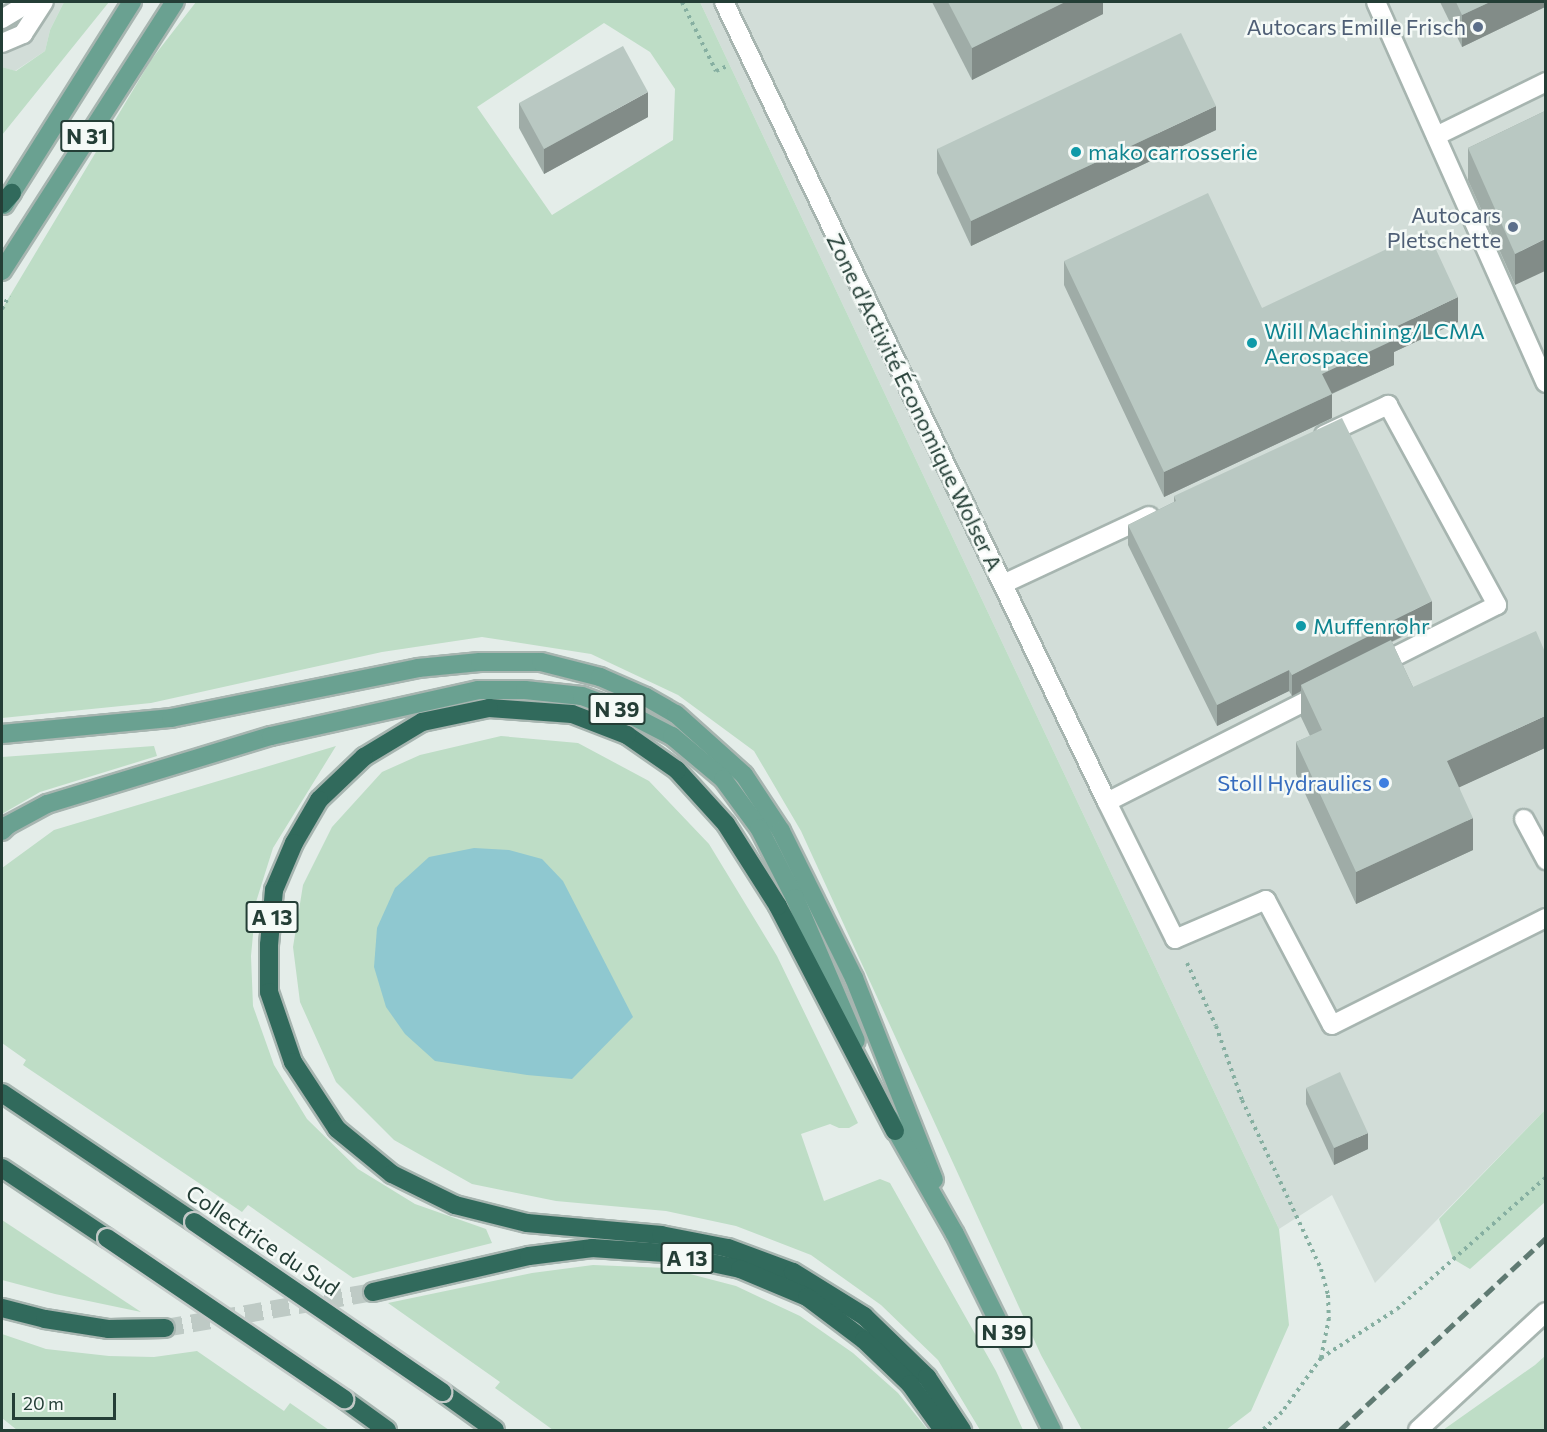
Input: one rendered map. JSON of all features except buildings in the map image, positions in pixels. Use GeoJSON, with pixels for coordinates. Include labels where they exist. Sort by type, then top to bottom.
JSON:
{"type":"FeatureCollection","features":[{"type":"Feature","properties":{"kind":"highway","name":"A 13"},"geometry":{"type":"LineString","coordinates":[[895,1131],[778,906],[726,824],[677,770],[627,735],[572,714],[489,708],[422,723],[364,757],[319,800],[294,843],[274,890],[268,992],[293,1062],[337,1129],[392,1174],[455,1205],[527,1223],[661,1234],[728,1248],[793,1272],[864,1316],[927,1377],[962,1431]]}},
{"type":"Feature","properties":{"kind":"highway","name":"Collectrice du Sud"},"geometry":{"type":"LineString","coordinates":[[2,1093],[442,1392],[495,1431]]}},
{"type":"Feature","properties":{"kind":"highway"},"geometry":{"type":"LineString","coordinates":[[2,1168],[344,1399],[387,1431]]}},
{"type":"Feature","properties":{"kind":"highway","name":"A 13"},"geometry":{"type":"LineString","coordinates":[[373,1292],[529,1257],[592,1248],[664,1253],[740,1269],[807,1297],[864,1340],[910,1384],[943,1431]]}},
{"type":"Feature","properties":{"kind":"highway"},"geometry":{"type":"LineString","coordinates":[[2,1308],[45,1319],[108,1329],[165,1328]]}},
{"type":"Feature","properties":{"kind":"main road","name":"N 31"},"geometry":{"type":"LineString","coordinates":[[2,208],[132,2]]}},
{"type":"Feature","properties":{"kind":"main road","name":"N 31"},"geometry":{"type":"LineString","coordinates":[[2,271],[175,2]]}},
{"type":"Feature","properties":{"kind":"main road","name":"N 39"},"geometry":{"type":"LineString","coordinates":[[2,734],[171,718],[418,668],[480,662],[541,662],[600,676],[646,697],[676,714],[706,738],[744,775],[781,831],[854,978],[955,1234]]}},
{"type":"Feature","properties":{"kind":"main road","name":"N 39"},"geometry":{"type":"LineString","coordinates":[[2,831],[47,804],[271,736],[478,690],[525,690],[582,696],[625,712],[672,736],[723,779],[759,828],[795,898],[895,1131],[955,1234],[1052,1431]]}},
{"type":"Feature","properties":{"kind":"lane"},"geometry":{"type":"LineString","coordinates":[[2,19],[30,2]]}},
{"type":"Feature","properties":{"kind":"lane"},"geometry":{"type":"LineString","coordinates":[[2,43],[23,34],[44,2]]}},
{"type":"Feature","properties":{"kind":"lane","name":"Zone d'Activité Économique Wolser A"},"geometry":{"type":"LineString","coordinates":[[724,2],[1002,584],[1175,939]]}},
{"type":"Feature","properties":{"kind":"lane"},"geometry":{"type":"LineString","coordinates":[[1376,2],[1545,383]]}},
{"type":"Feature","properties":{"kind":"lane"},"geometry":{"type":"LineString","coordinates":[[1436,136],[1545,82]]}},
{"type":"Feature","properties":{"kind":"lane"},"geometry":{"type":"LineString","coordinates":[[1302,445],[1388,405],[1497,605],[1360,674]]}},
{"type":"Feature","properties":{"kind":"lane"},"geometry":{"type":"LineString","coordinates":[[1002,584],[1163,510]]}},
{"type":"Feature","properties":{"kind":"lane"},"geometry":{"type":"LineString","coordinates":[[1107,802],[1339,685]]}},
{"type":"Feature","properties":{"kind":"lane"},"geometry":{"type":"LineString","coordinates":[[1524,819],[1545,860]]}},
{"type":"Feature","properties":{"kind":"lane"},"geometry":{"type":"LineString","coordinates":[[1175,939],[1266,900],[1332,1025],[1545,918]]}},
{"type":"Feature","properties":{"kind":"lane"},"geometry":{"type":"LineString","coordinates":[[1418,1431],[1545,1312]]}},
{"type":"Feature","properties":{"kind":"path"},"geometry":{"type":"LineString","coordinates":[[682,2],[716,71],[749,56]]}},
{"type":"Feature","properties":{"kind":"path"},"geometry":{"type":"LineString","coordinates":[[1175,939],[1216,1026],[1242,1100],[1321,1269],[1328,1294],[1329,1318],[1321,1358]]}},
{"type":"Feature","properties":{"kind":"path"},"geometry":{"type":"LineString","coordinates":[[1263,1431],[1288,1404],[1321,1358],[1397,1309],[1545,1177]]}},
{"type":"Feature","properties":{"kind":"shaded area"},"geometry":{"type":"Polygon","coordinates":[[[2,2],[64,2],[50,30],[45,51],[15,71],[2,67],[2,2]]]}},
{"type":"Feature","properties":{"kind":"shaded area"},"geometry":{"type":"Polygon","coordinates":[[[700,2],[1545,2],[1545,1110],[1375,1283],[1332,1195],[1279,1229],[700,2]]]}},
{"type":"Feature","properties":{"kind":"green space"},"geometry":{"type":"Polygon","coordinates":[[[64,2],[109,2],[2,135],[2,67],[16,71],[45,51],[50,30],[64,2]]]}},
{"type":"Feature","properties":{"kind":"green space"},"geometry":{"type":"Polygon","coordinates":[[[196,2],[700,2],[1279,1229],[1289,1325],[1251,1411],[1226,1430],[1082,1430],[1041,1355],[801,831],[754,751],[678,695],[591,654],[482,637],[382,652],[151,703],[2,718],[2,309],[151,60],[196,2]],[[604,23],[477,107],[552,215],[673,140],[675,89],[650,52],[604,23]]]}},
{"type":"Feature","properties":{"kind":"green space"},"geometry":{"type":"Polygon","coordinates":[[[501,736],[578,743],[649,781],[709,844],[777,956],[858,1123],[849,1128],[839,1128],[830,1124],[801,1134],[824,1201],[880,1179],[890,1183],[996,1371],[1023,1430],[980,1430],[938,1360],[881,1305],[811,1255],[736,1226],[666,1211],[556,1201],[472,1184],[394,1140],[336,1082],[300,1002],[293,947],[303,885],[332,827],[382,772],[420,755],[501,736]]]}},
{"type":"Feature","properties":{"kind":"green space"},"geometry":{"type":"Polygon","coordinates":[[[154,746],[157,756],[40,792],[2,814],[2,757],[154,746]]]}},
{"type":"Feature","properties":{"kind":"green space"},"geometry":{"type":"Polygon","coordinates":[[[336,746],[273,848],[256,902],[251,956],[253,1006],[274,1065],[307,1119],[358,1169],[415,1204],[486,1229],[492,1243],[353,1278],[248,1205],[242,1212],[23,1065],[26,1060],[2,1043],[2,868],[54,830],[336,746]]]}},
{"type":"Feature","properties":{"kind":"green space"},"geometry":{"type":"Polygon","coordinates":[[[1545,1110],[1545,1202],[1470,1269],[1453,1259],[1439,1219],[1545,1110]]]}},
{"type":"Feature","properties":{"kind":"green space"},"geometry":{"type":"Polygon","coordinates":[[[2,1220],[141,1312],[2,1280],[2,1220]]]}},
{"type":"Feature","properties":{"kind":"green space"},"geometry":{"type":"Polygon","coordinates":[[[593,1265],[667,1268],[736,1286],[800,1316],[853,1353],[898,1393],[928,1430],[553,1430],[495,1388],[500,1382],[388,1303],[532,1273],[593,1265]]]}},
{"type":"Feature","properties":{"kind":"green space"},"geometry":{"type":"Polygon","coordinates":[[[2,1334],[46,1349],[109,1356],[154,1357],[197,1351],[284,1411],[290,1403],[329,1430],[17,1430],[2,1418],[2,1334]]]}},
{"type":"Feature","properties":{"kind":"green space"},"geometry":{"type":"Polygon","coordinates":[[[1545,1356],[1545,1430],[1443,1430],[1535,1365],[1545,1356]]]}},
{"type":"Feature","properties":{"kind":"water"},"geometry":{"type":"Polygon","coordinates":[[[474,848],[509,850],[542,859],[563,881],[633,1017],[572,1079],[527,1075],[435,1061],[405,1034],[386,1007],[374,967],[377,928],[395,888],[429,857],[474,848]]]}},
{"type":"Feature","properties":{"kind":"tunnel"},"geometry":{"type":"LineString","coordinates":[[165,1328],[373,1292]]}},
{"type":"Feature","properties":{"kind":"railway"},"geometry":{"type":"LineString","coordinates":[[1340,1430],[1546,1238]]}},
{"type":"Feature","properties":{"kind":"place","name":"Autocars Emille Frisch"},"geometry":{"type":"Point","coordinates":[1478,27]}},
{"type":"Feature","properties":{"kind":"place","name":"mako carrosserie"},"geometry":{"type":"Point","coordinates":[1076,152]}},
{"type":"Feature","properties":{"kind":"place","name":"Autocars Pletschette"},"geometry":{"type":"Point","coordinates":[1513,227]}},
{"type":"Feature","properties":{"kind":"place","name":"Will Machining/LCMA Aerospace"},"geometry":{"type":"Point","coordinates":[1252,343]}},
{"type":"Feature","properties":{"kind":"place","name":"Muffenrohr"},"geometry":{"type":"Point","coordinates":[1301,626]}},
{"type":"Feature","properties":{"kind":"place","name":"Stoll Hydraulics"},"geometry":{"type":"Point","coordinates":[1384,783]}}]}
